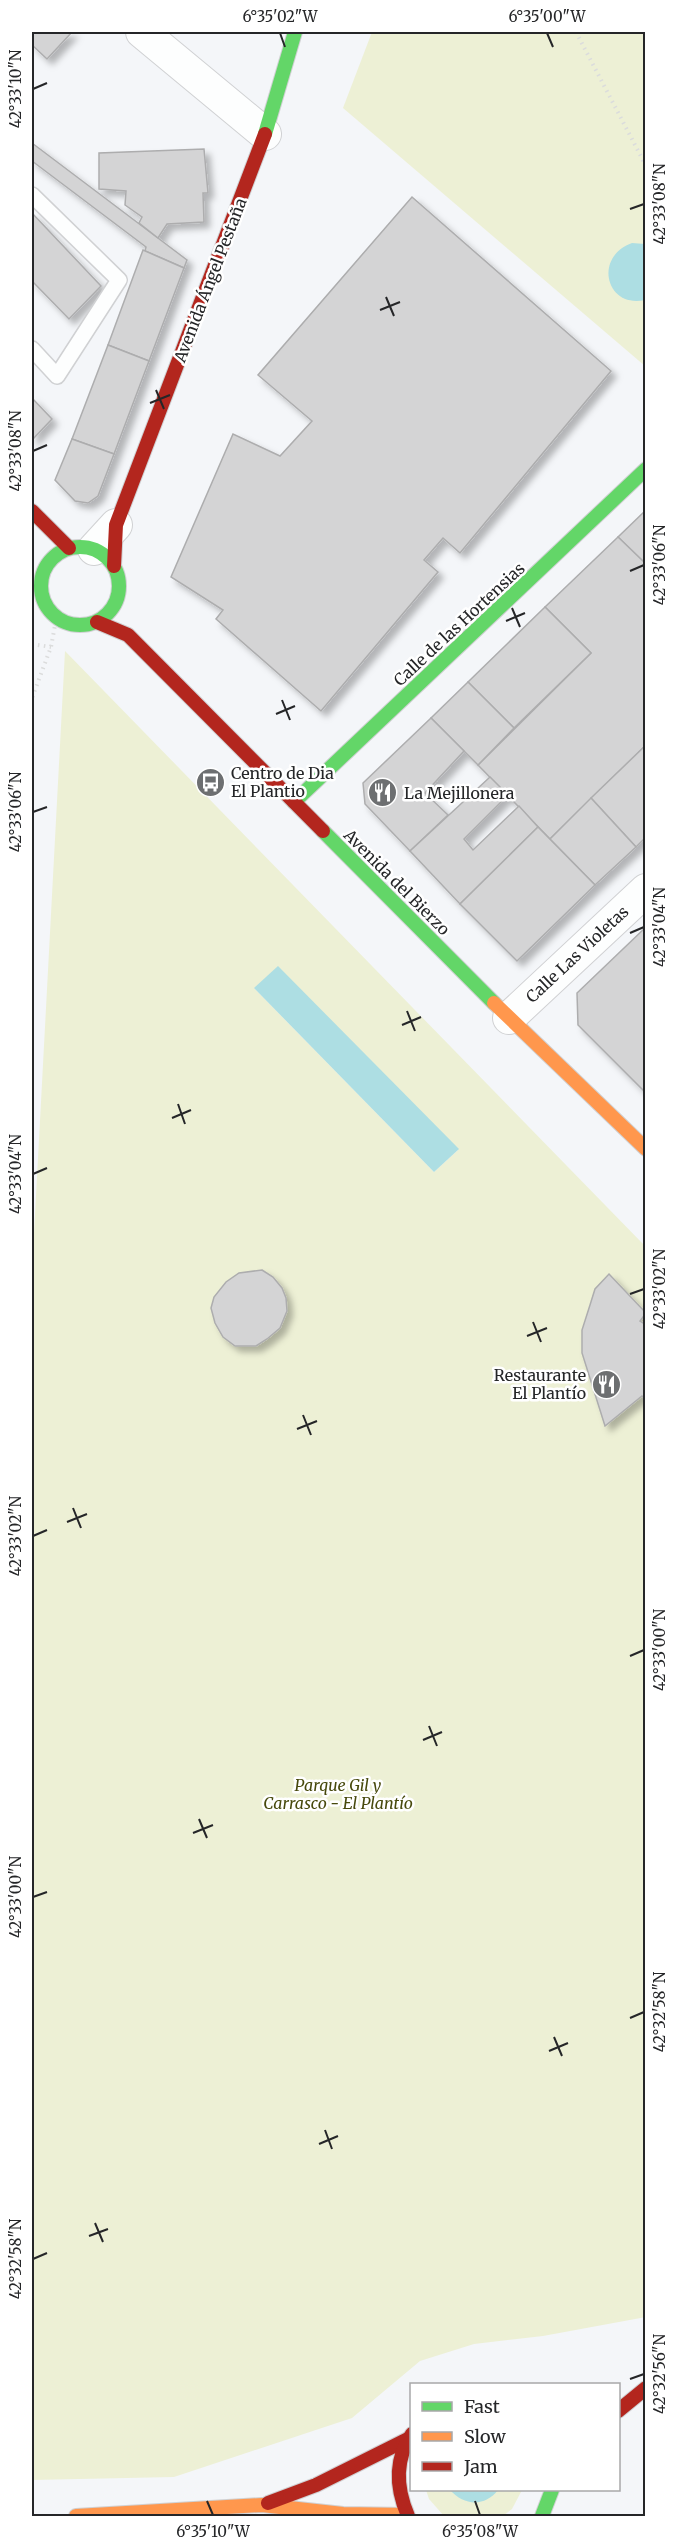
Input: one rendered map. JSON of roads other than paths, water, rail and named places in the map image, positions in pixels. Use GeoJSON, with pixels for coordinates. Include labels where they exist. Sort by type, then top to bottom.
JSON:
{"type":"FeatureCollection","features":[{"type":"Feature","properties":{"kind":"street"},"geometry":{"type":"LineString","coordinates":[[142,32],[265,134]]}},
{"type":"Feature","properties":{"kind":"street","name":"Avenida Ángel Pestaña"},"geometry":{"type":"LineString","coordinates":[[92,554],[116,525],[265,134],[295,32]]}},
{"type":"Feature","properties":{"kind":"street","name":"Calle de las Hortensias"},"geometry":{"type":"LineString","coordinates":[[294,802],[645,469]]}},
{"type":"Feature","properties":{"kind":"street"},"geometry":{"type":"LineString","coordinates":[[32,511],[92,554],[119,578],[119,591],[115,604],[108,614],[97,622],[71,625],[59,620],[49,612],[42,601],[40,588],[42,575],[56,554],[92,554]]}},
{"type":"Feature","properties":{"kind":"street"},"geometry":{"type":"LineString","coordinates":[[32,563],[42,575]]}},
{"type":"Feature","properties":{"kind":"street","name":"Avenida del Bierzo"},"geometry":{"type":"LineString","coordinates":[[115,604],[128,635],[509,1018],[645,1149]]}},
{"type":"Feature","properties":{"kind":"street","name":"Avenida del Bierzo"},"geometry":{"type":"LineString","coordinates":[[97,622],[128,635]]}},
{"type":"Feature","properties":{"kind":"street","name":"Calle Las Violetas"},"geometry":{"type":"LineString","coordinates":[[509,1018],[645,890]]}},
{"type":"Feature","properties":{"kind":"street"},"geometry":{"type":"LineString","coordinates":[[627,2384],[645,2379]]}},
{"type":"Feature","properties":{"kind":"street"},"geometry":{"type":"LineString","coordinates":[[620,2409],[645,2388]]}},
{"type":"Feature","properties":{"kind":"street"},"geometry":{"type":"LineString","coordinates":[[262,2505],[316,2485],[410,2436]]}},
{"type":"Feature","properties":{"kind":"street"},"geometry":{"type":"LineString","coordinates":[[76,2517],[262,2505],[343,2514],[408,2516],[400,2496],[398,2477],[400,2457],[410,2436]]}},
{"type":"Feature","properties":{"kind":"street"},"geometry":{"type":"LineString","coordinates":[[542,2517],[552,2491]]}},
{"type":"Feature","properties":{"kind":"lane"},"geometry":{"type":"LineString","coordinates":[[32,195],[119,280],[57,376],[32,348]]}},
{"type":"Feature","properties":{"kind":"water"},"geometry":{"type":"Polygon","coordinates":[[[632,243],[645,244],[645,300],[632,301],[621,297],[613,290],[609,280],[612,259],[620,250],[632,243]]]}},
{"type":"Feature","properties":{"kind":"water"},"geometry":{"type":"Polygon","coordinates":[[[278,966],[459,1149],[434,1172],[254,988],[278,966]]]}},
{"type":"Feature","properties":{"kind":"water"},"geometry":{"type":"Polygon","coordinates":[[[451,2491],[497,2491],[481,2502],[468,2502],[451,2491]]]}},
{"type":"Feature","properties":{"kind":"place","name":"Centro de Dia El Plantio"},"geometry":{"type":"Point","coordinates":[210,782]}},
{"type":"Feature","properties":{"kind":"place","name":"La Mejillonera"},"geometry":{"type":"Point","coordinates":[383,793]}},
{"type":"Feature","properties":{"kind":"place","name":"Restaurante El Plantío"},"geometry":{"type":"Point","coordinates":[607,1384]}},
{"type":"Feature","properties":{"kind":"park label","name":"Parque Gil y Carrasco - El Plantío"},"geometry":{"type":"Point","coordinates":[338,1794]}}]}
